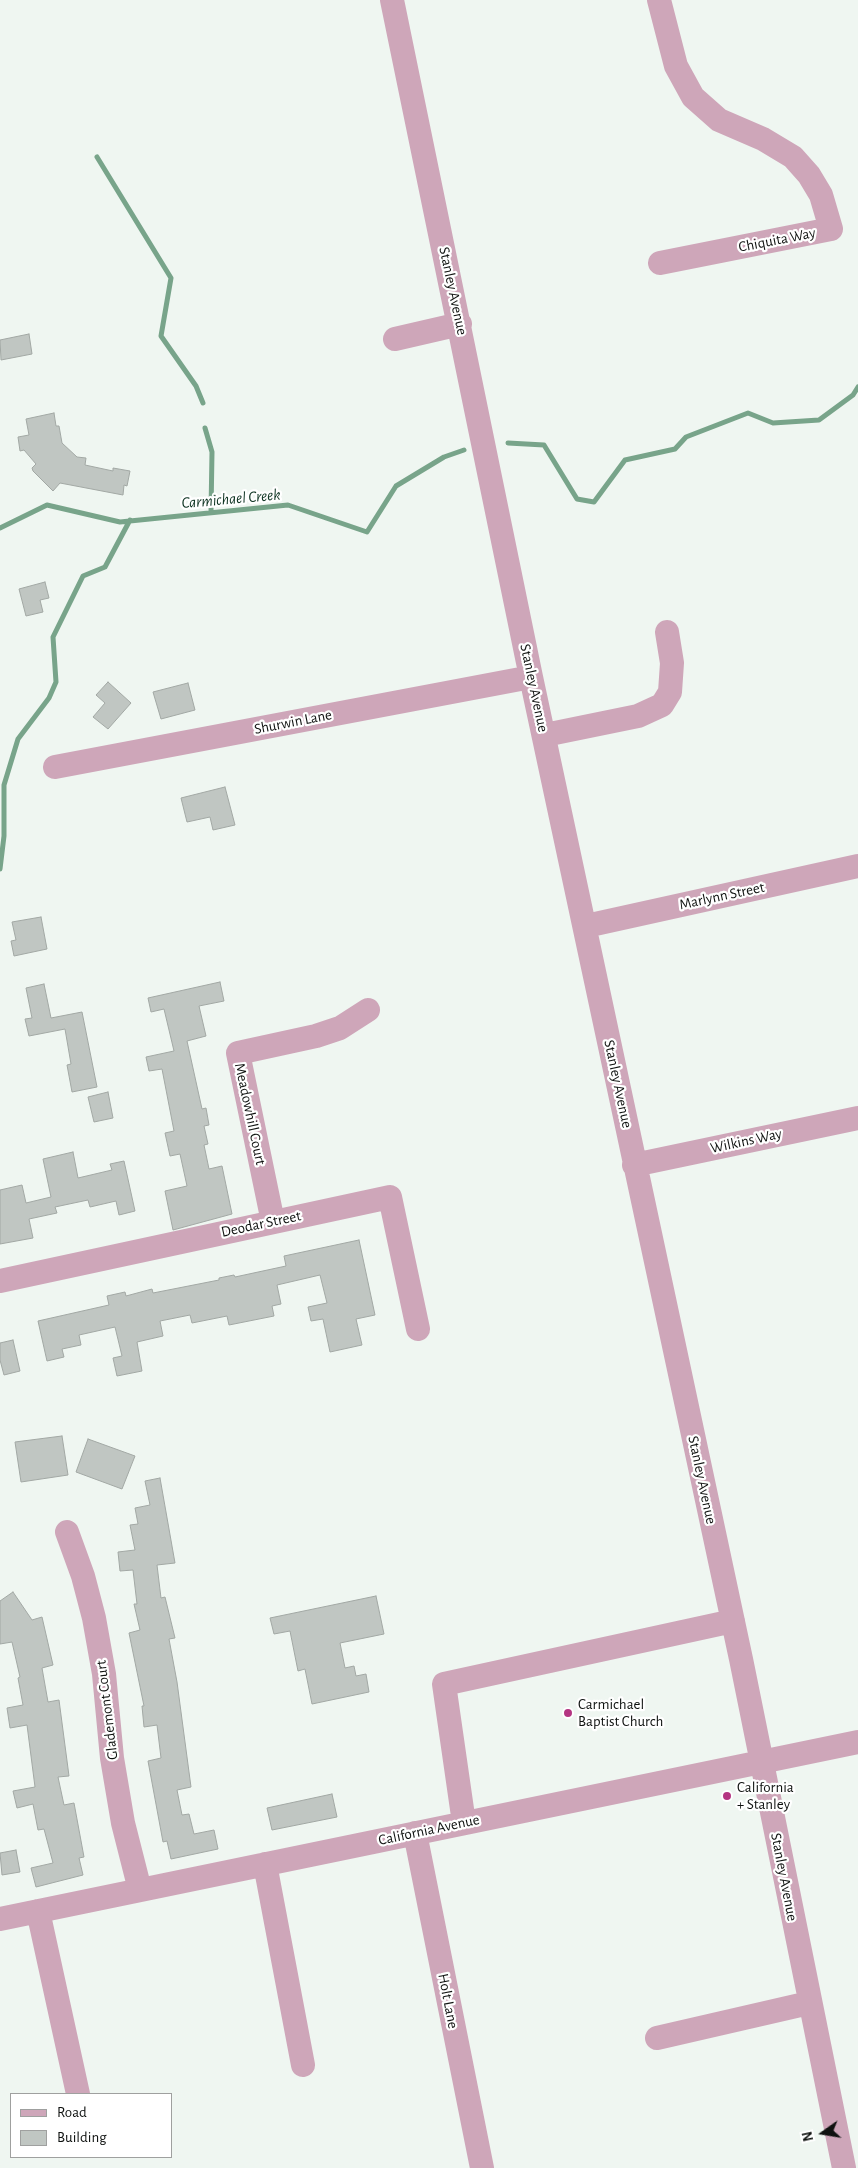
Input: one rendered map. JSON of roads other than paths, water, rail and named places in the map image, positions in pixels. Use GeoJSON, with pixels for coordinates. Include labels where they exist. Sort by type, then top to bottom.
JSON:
{"type":"FeatureCollection","features":[{"type":"Feature","properties":{"kind":"street","name":"Stanley Avenue"},"geometry":{"type":"LineString","coordinates":[[392,0],[531,677],[586,926],[634,1165],[732,1621],[809,2002],[849,2142],[844,2168]]}},
{"type":"Feature","properties":{"kind":"street","name":"Chiquita Way"},"geometry":{"type":"LineString","coordinates":[[659,0],[676,66],[693,97],[719,120],[763,139],[793,157],[809,175],[821,195],[831,229],[660,263]]}},
{"type":"Feature","properties":{"kind":"street"},"geometry":{"type":"LineString","coordinates":[[395,339],[460,324]]}},
{"type":"Feature","properties":{"kind":"street"},"geometry":{"type":"LineString","coordinates":[[545,735],[638,716],[662,705],[670,692],[672,662],[667,632]]}},
{"type":"Feature","properties":{"kind":"street","name":"Shurwin Lane"},"geometry":{"type":"LineString","coordinates":[[55,767],[531,677]]}},
{"type":"Feature","properties":{"kind":"street","name":"Marlynn Street"},"geometry":{"type":"LineString","coordinates":[[586,926],[858,866]]}},
{"type":"Feature","properties":{"kind":"street","name":"Meadowhill Court"},"geometry":{"type":"LineString","coordinates":[[273,1222],[238,1053],[316,1036],[340,1028],[368,1010]]}},
{"type":"Feature","properties":{"kind":"street","name":"Wilkins Way"},"geometry":{"type":"LineString","coordinates":[[634,1165],[858,1118]]}},
{"type":"Feature","properties":{"kind":"street","name":"Deodar Street"},"geometry":{"type":"LineString","coordinates":[[0,1281],[390,1197],[418,1329]]}},
{"type":"Feature","properties":{"kind":"street","name":"Glademont Court"},"geometry":{"type":"LineString","coordinates":[[67,1532],[83,1576],[94,1618],[104,1674],[112,1758],[120,1805],[140,1890]]}},
{"type":"Feature","properties":{"kind":"street"},"geometry":{"type":"LineString","coordinates":[[464,1823],[444,1684],[732,1621]]}},
{"type":"Feature","properties":{"kind":"street","name":"California Avenue"},"geometry":{"type":"LineString","coordinates":[[0,1919],[858,1742]]}},
{"type":"Feature","properties":{"kind":"street","name":"Holt Lane"},"geometry":{"type":"LineString","coordinates":[[415,1833],[482,2168]]}},
{"type":"Feature","properties":{"kind":"street"},"geometry":{"type":"LineString","coordinates":[[265,1864],[303,2065]]}},
{"type":"Feature","properties":{"kind":"street"},"geometry":{"type":"LineString","coordinates":[[38,1911],[78,2093]]}},
{"type":"Feature","properties":{"kind":"street"},"geometry":{"type":"LineString","coordinates":[[657,2038],[809,2002]]}},
{"type":"Feature","properties":{"kind":"waterway"},"geometry":{"type":"LineString","coordinates":[[97,157],[171,278],[161,336],[196,386],[203,403]]}},
{"type":"Feature","properties":{"kind":"waterway","name":"Carmichael Creek"},"geometry":{"type":"LineString","coordinates":[[508,443],[544,445],[577,499],[594,502],[625,460],[675,449],[686,437],[748,413],[773,423],[819,420],[853,395],[858,387]]}},
{"type":"Feature","properties":{"kind":"waterway"},"geometry":{"type":"LineString","coordinates":[[205,428],[212,452],[211,512]]}},
{"type":"Feature","properties":{"kind":"waterway","name":"Carmichael Creek"},"geometry":{"type":"LineString","coordinates":[[0,528],[47,505],[120,522],[288,505],[367,532],[396,486],[444,457],[464,450]]}},
{"type":"Feature","properties":{"kind":"waterway"},"geometry":{"type":"LineString","coordinates":[[0,869],[4,836],[4,785],[18,739],[49,698],[56,682],[53,637],[83,576],[105,567],[130,520]]}},
{"type":"Feature","properties":{"kind":"place","name":"Carmichael Baptist Church"},"geometry":{"type":"Point","coordinates":[568,1713]}},
{"type":"Feature","properties":{"kind":"place","name":"California + Stanley"},"geometry":{"type":"Point","coordinates":[727,1796]}}]}
